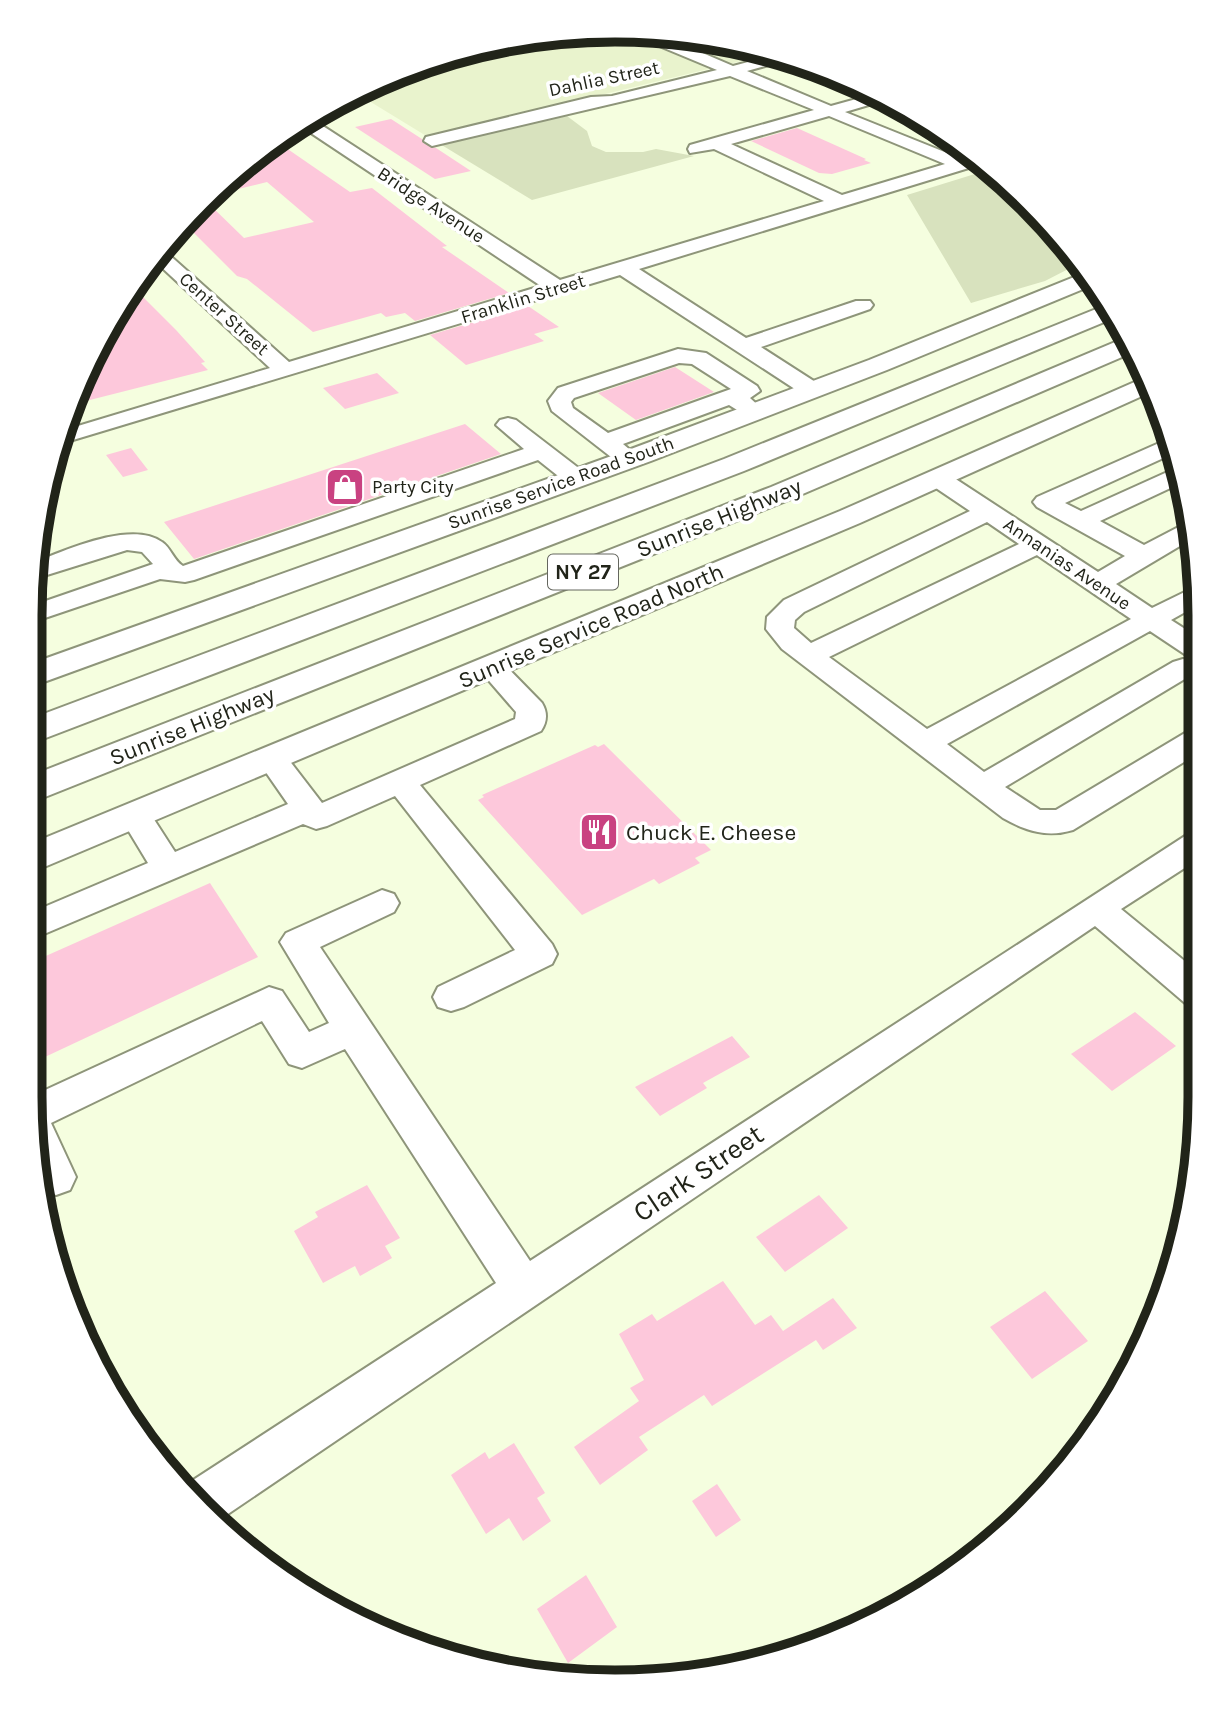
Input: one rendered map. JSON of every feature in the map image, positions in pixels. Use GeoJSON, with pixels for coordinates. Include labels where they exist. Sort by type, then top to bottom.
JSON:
{"type":"FeatureCollection","features":[{"type":"Feature","properties":{"kind":"main road","name":"Sunrise Service Road South"},"geometry":{"type":"LineString","coordinates":[[42,672],[629,459],[738,395],[812,390],[1081,282]]}},
{"type":"Feature","properties":{"kind":"main road","name":"Sunrise Highway"},"geometry":{"type":"LineString","coordinates":[[42,727],[734,465],[1102,314]]}},
{"type":"Feature","properties":{"kind":"main road","name":"Sunrise Highway"},"geometry":{"type":"LineString","coordinates":[[42,785],[781,493],[1122,348]]}},
{"type":"Feature","properties":{"kind":"main road","name":"Sunrise Service Road North"},"geometry":{"type":"LineString","coordinates":[[42,854],[939,479],[1140,388]]}},
{"type":"Feature","properties":{"kind":"street"},"geometry":{"type":"LineString","coordinates":[[669,45],[930,153],[965,161]]}},
{"type":"Feature","properties":{"kind":"street"},"geometry":{"type":"LineString","coordinates":[[706,60],[731,54]]}},
{"type":"Feature","properties":{"kind":"street","name":"Dahlia Street"},"geometry":{"type":"LineString","coordinates":[[432,141],[763,62]]}},
{"type":"Feature","properties":{"kind":"street"},"geometry":{"type":"LineString","coordinates":[[698,79],[720,87]]}},
{"type":"Feature","properties":{"kind":"street"},"geometry":{"type":"LineString","coordinates":[[696,149],[867,100]]}},
{"type":"Feature","properties":{"kind":"street"},"geometry":{"type":"LineString","coordinates":[[776,110],[798,120]]}},
{"type":"Feature","properties":{"kind":"street","name":"Bridge Avenue"},"geometry":{"type":"LineString","coordinates":[[315,128],[558,288]]}},
{"type":"Feature","properties":{"kind":"street"},"geometry":{"type":"LineString","coordinates":[[714,144],[841,202]]}},
{"type":"Feature","properties":{"kind":"street"},"geometry":{"type":"LineString","coordinates":[[904,161],[930,153]]}},
{"type":"Feature","properties":{"kind":"street","name":"Franklin Street"},"geometry":{"type":"LineString","coordinates":[[71,436],[968,163]]}},
{"type":"Feature","properties":{"kind":"street"},"geometry":{"type":"LineString","coordinates":[[812,189],[838,181]]}},
{"type":"Feature","properties":{"kind":"street","name":"Center Street"},"geometry":{"type":"LineString","coordinates":[[165,260],[286,371]]}},
{"type":"Feature","properties":{"kind":"street"},"geometry":{"type":"LineString","coordinates":[[625,269],[812,390]]}},
{"type":"Feature","properties":{"kind":"street"},"geometry":{"type":"LineString","coordinates":[[743,346],[863,305]]}},
{"type":"Feature","properties":{"kind":"street"},"geometry":{"type":"LineString","coordinates":[[629,459],[563,411],[559,401],[566,393],[678,356],[698,358],[738,395]]}},
{"type":"Feature","properties":{"kind":"street"},"geometry":{"type":"LineString","coordinates":[[605,442],[738,395],[769,363]]}},
{"type":"Feature","properties":{"kind":"street"},"geometry":{"type":"LineString","coordinates":[[508,425],[576,478]]}},
{"type":"Feature","properties":{"kind":"street"},"geometry":{"type":"LineString","coordinates":[[1144,556],[1046,502],[1163,449]]}},
{"type":"Feature","properties":{"kind":"street"},"geometry":{"type":"LineString","coordinates":[[42,611],[159,571],[178,573],[541,451]]}},
{"type":"Feature","properties":{"kind":"street"},"geometry":{"type":"LineString","coordinates":[[1080,521],[1171,478]]}},
{"type":"Feature","properties":{"kind":"street","name":"Annanias Avenue"},"geometry":{"type":"LineString","coordinates":[[939,479],[1150,619],[1188,660]]}},
{"type":"Feature","properties":{"kind":"street"},"geometry":{"type":"LineString","coordinates":[[988,512],[789,609],[781,617],[780,629],[809,655],[982,787],[1024,817],[1045,823],[1062,822],[1188,745]]}},
{"type":"Feature","properties":{"kind":"street"},"geometry":{"type":"LineString","coordinates":[[1097,584],[1182,534]]}},
{"type":"Feature","properties":{"kind":"street"},"geometry":{"type":"LineString","coordinates":[[44,568],[115,544],[136,542],[151,546],[214,609]]}},
{"type":"Feature","properties":{"kind":"street"},"geometry":{"type":"LineString","coordinates":[[809,655],[1037,545]]}},
{"type":"Feature","properties":{"kind":"street"},"geometry":{"type":"LineString","coordinates":[[925,743],[1188,599]]}},
{"type":"Feature","properties":{"kind":"street"},"geometry":{"type":"LineString","coordinates":[[982,787],[1188,668]]}},
{"type":"Feature","properties":{"kind":"street"},"geometry":{"type":"LineString","coordinates":[[42,922],[309,808],[271,758]]}},
{"type":"Feature","properties":{"kind":"street"},"geometry":{"type":"LineString","coordinates":[[400,781],[539,954],[452,998]]}},
{"type":"Feature","properties":{"kind":"street"},"geometry":{"type":"LineString","coordinates":[[135,815],[167,867]]}},
{"type":"Feature","properties":{"kind":"street","name":"Clark Street"},"geometry":{"type":"LineString","coordinates":[[207,1499],[1096,908],[1188,850]]}},
{"type":"Feature","properties":{"kind":"street"},"geometry":{"type":"LineString","coordinates":[[382,903],[298,942],[352,1029],[524,1289]]}},
{"type":"Feature","properties":{"kind":"street"},"geometry":{"type":"LineString","coordinates":[[1096,908],[1188,985]]}},
{"type":"Feature","properties":{"kind":"street"},"geometry":{"type":"LineString","coordinates":[[42,1109],[269,1001],[302,1053],[352,1029]]}},
{"type":"Feature","properties":{"kind":"street"},"geometry":{"type":"LineString","coordinates":[[45,1153],[56,1177]]}},
{"type":"Feature","properties":{"kind":"lane"},"geometry":{"type":"LineString","coordinates":[[309,808],[316,818],[530,724],[531,710],[491,667]]}},
{"type":"Feature","properties":{"kind":"shaded area"},"geometry":{"type":"Polygon","coordinates":[[[578,43],[652,43],[750,59],[428,137],[366,99],[431,72],[467,62],[503,53],[578,43]]]}},
{"type":"Feature","properties":{"kind":"shaded area"},"geometry":{"type":"Polygon","coordinates":[[[567,116],[587,131],[592,146],[606,152],[643,152],[656,149],[694,156],[532,200],[440,144],[567,116]]]}},
{"type":"Feature","properties":{"kind":"shaded area"},"geometry":{"type":"Polygon","coordinates":[[[979,173],[1020,210],[1071,268],[1045,281],[971,303],[907,195],[979,173]]]}},
{"type":"Feature","properties":{"kind":"building"},"geometry":{"type":"Polygon","coordinates":[[[391,119],[422,139],[423,143],[436,148],[471,171],[435,179],[355,127],[391,119]]]}},
{"type":"Feature","properties":{"kind":"building"},"geometry":{"type":"Polygon","coordinates":[[[797,128],[871,163],[832,174],[819,173],[751,141],[797,128]]]}},
{"type":"Feature","properties":{"kind":"building"},"geometry":{"type":"Polygon","coordinates":[[[285,147],[350,192],[372,188],[447,246],[442,247],[509,293],[415,321],[405,313],[386,317],[381,313],[313,332],[247,279],[237,276],[191,230],[213,207],[244,238],[314,222],[267,182],[230,191],[285,147]]]}},
{"type":"Feature","properties":{"kind":"building"},"geometry":{"type":"Polygon","coordinates":[[[141,295],[205,362],[201,363],[208,370],[84,402],[119,328],[141,295]]]}},
{"type":"Feature","properties":{"kind":"building"},"geometry":{"type":"Polygon","coordinates":[[[528,306],[559,327],[534,334],[544,341],[466,365],[430,335],[528,306]]]}},
{"type":"Feature","properties":{"kind":"building"},"geometry":{"type":"Polygon","coordinates":[[[675,367],[714,392],[636,420],[598,393],[675,367]]]}},
{"type":"Feature","properties":{"kind":"building"},"geometry":{"type":"Polygon","coordinates":[[[377,373],[399,393],[345,409],[323,388],[377,373]]]}},
{"type":"Feature","properties":{"kind":"building"},"geometry":{"type":"Polygon","coordinates":[[[465,424],[501,454],[194,559],[164,522],[465,424]]]}},
{"type":"Feature","properties":{"kind":"building"},"geometry":{"type":"Polygon","coordinates":[[[131,448],[148,470],[123,477],[106,455],[131,448]]]}},
{"type":"Feature","properties":{"kind":"building","name":"Chuck E. Cheese"},"geometry":{"type":"Polygon","coordinates":[[[604,744],[711,850],[695,858],[700,863],[659,884],[654,879],[582,915],[478,800],[484,797],[482,795],[595,745],[598,747],[604,744]]]}},
{"type":"Feature","properties":{"kind":"building"},"geometry":{"type":"Polygon","coordinates":[[[210,883],[258,957],[42,1058],[42,958],[210,883]]]}},
{"type":"Feature","properties":{"kind":"building"},"geometry":{"type":"Polygon","coordinates":[[[1135,1012],[1176,1046],[1112,1091],[1071,1054],[1135,1012]]]}},
{"type":"Feature","properties":{"kind":"building"},"geometry":{"type":"Polygon","coordinates":[[[732,1036],[750,1057],[703,1083],[707,1088],[660,1116],[635,1087],[732,1036]]]}},
{"type":"Feature","properties":{"kind":"building"},"geometry":{"type":"Polygon","coordinates":[[[367,1185],[400,1238],[385,1246],[392,1258],[360,1276],[355,1266],[323,1283],[294,1231],[318,1217],[315,1212],[367,1185]]]}},
{"type":"Feature","properties":{"kind":"building"},"geometry":{"type":"Polygon","coordinates":[[[819,1195],[848,1228],[785,1272],[756,1237],[819,1195]]]}},
{"type":"Feature","properties":{"kind":"building"},"geometry":{"type":"Polygon","coordinates":[[[723,1281],[755,1325],[771,1315],[783,1331],[833,1298],[857,1328],[823,1350],[816,1340],[712,1406],[704,1395],[639,1437],[648,1450],[600,1485],[574,1447],[639,1401],[630,1388],[644,1380],[619,1334],[652,1314],[657,1321],[723,1281]]]}},
{"type":"Feature","properties":{"kind":"building"},"geometry":{"type":"Polygon","coordinates":[[[1045,1291],[1088,1341],[1032,1379],[990,1327],[1045,1291]]]}},
{"type":"Feature","properties":{"kind":"building"},"geometry":{"type":"Polygon","coordinates":[[[514,1443],[545,1493],[537,1498],[551,1521],[523,1541],[509,1518],[486,1534],[451,1475],[485,1452],[489,1459],[514,1443]]]}},
{"type":"Feature","properties":{"kind":"building"},"geometry":{"type":"Polygon","coordinates":[[[717,1484],[741,1520],[716,1537],[692,1501],[717,1484]]]}},
{"type":"Feature","properties":{"kind":"building"},"geometry":{"type":"Polygon","coordinates":[[[586,1575],[617,1627],[568,1663],[537,1609],[586,1575]]]}},
{"type":"Feature","properties":{"kind":"place","name":"Party City"},"geometry":{"type":"Point","coordinates":[345,487]}},
{"type":"Feature","properties":{"kind":"place","name":"Chuck E. Cheese"},"geometry":{"type":"Point","coordinates":[599,832]}}]}
